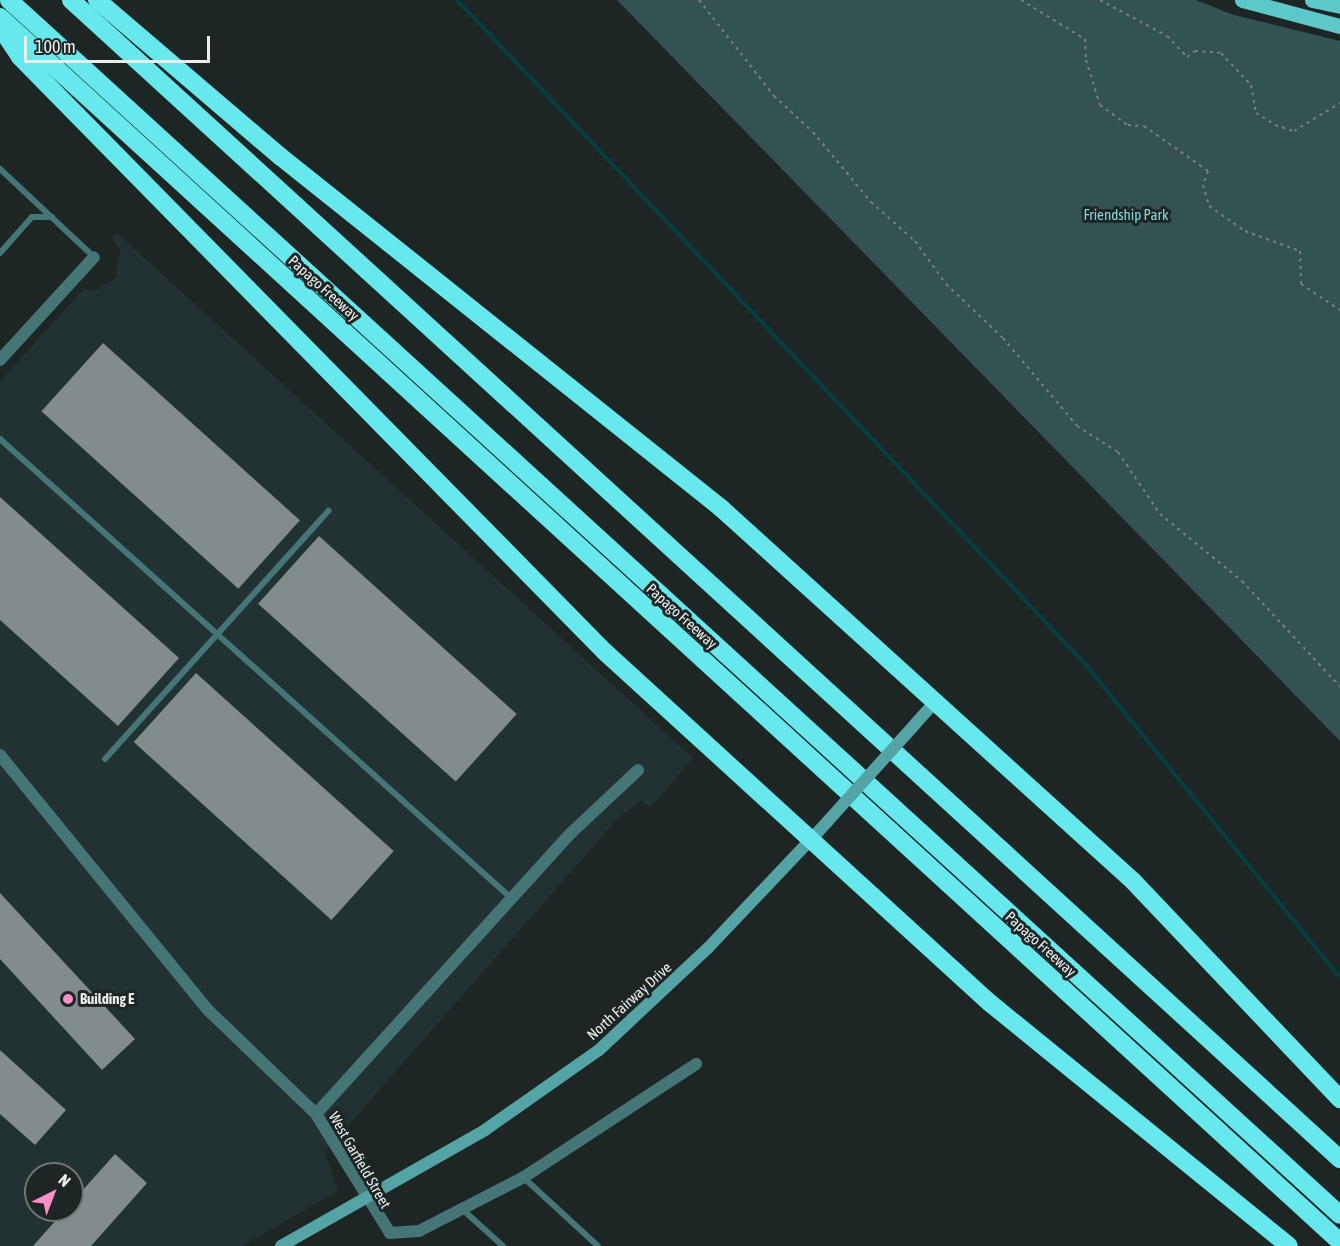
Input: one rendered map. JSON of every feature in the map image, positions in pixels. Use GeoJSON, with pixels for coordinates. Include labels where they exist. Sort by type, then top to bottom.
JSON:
{"type":"FeatureCollection","features":[{"type":"Feature","properties":{"kind":"highway"},"geometry":{"type":"LineString","coordinates":[[9,0],[1340,1215]]}},
{"type":"Feature","properties":{"kind":"highway"},"geometry":{"type":"LineString","coordinates":[[71,0],[1340,1160]]}},
{"type":"Feature","properties":{"kind":"highway"},"geometry":{"type":"LineString","coordinates":[[97,0],[281,158],[630,432],[1133,881],[1340,1099]]}},
{"type":"Feature","properties":{"kind":"highway","name":"Papago Freeway"},"geometry":{"type":"LineString","coordinates":[[0,17],[1340,1242]]}},
{"type":"Feature","properties":{"kind":"highway"},"geometry":{"type":"LineString","coordinates":[[0,27],[20,57],[218,252],[507,555],[808,840],[1083,1082],[1289,1246]]}},
{"type":"Feature","properties":{"kind":"main road"},"geometry":{"type":"LineString","coordinates":[[1242,0],[1340,26]]}},
{"type":"Feature","properties":{"kind":"main road"},"geometry":{"type":"LineString","coordinates":[[1312,0],[1340,6]]}},
{"type":"Feature","properties":{"kind":"street"},"geometry":{"type":"LineString","coordinates":[[0,360],[94,257]]}},
{"type":"Feature","properties":{"kind":"street","name":"North Fairway Drive"},"geometry":{"type":"LineString","coordinates":[[281,1246],[485,1130],[599,1050],[708,948],[827,822],[935,702]]}},
{"type":"Feature","properties":{"kind":"street","name":"West Garfield Street"},"geometry":{"type":"LineString","coordinates":[[0,755],[208,1010],[316,1114],[382,1226],[399,1235],[462,1209],[524,1177],[696,1064]]}},
{"type":"Feature","properties":{"kind":"street"},"geometry":{"type":"LineString","coordinates":[[316,1114],[510,897],[638,770]]}},
{"type":"Feature","properties":{"kind":"lane"},"geometry":{"type":"LineString","coordinates":[[0,169],[94,257]]}},
{"type":"Feature","properties":{"kind":"lane"},"geometry":{"type":"LineString","coordinates":[[0,253],[32,217],[52,217]]}},
{"type":"Feature","properties":{"kind":"lane"},"geometry":{"type":"LineString","coordinates":[[0,439],[510,897]]}},
{"type":"Feature","properties":{"kind":"lane"},"geometry":{"type":"LineString","coordinates":[[105,759],[328,511]]}},
{"type":"Feature","properties":{"kind":"lane"},"geometry":{"type":"LineString","coordinates":[[524,1177],[598,1246]]}},
{"type":"Feature","properties":{"kind":"lane"},"geometry":{"type":"LineString","coordinates":[[462,1209],[503,1246]]}},
{"type":"Feature","properties":{"kind":"path"},"geometry":{"type":"LineString","coordinates":[[699,0],[774,96],[813,132],[870,202],[915,241],[946,284],[1004,338],[1077,426],[1118,452],[1160,514],[1242,581],[1340,687]]}},
{"type":"Feature","properties":{"kind":"path"},"geometry":{"type":"LineString","coordinates":[[1022,0],[1085,39],[1086,60],[1100,105],[1128,125],[1144,126],[1208,171],[1204,195],[1215,212],[1245,231],[1300,251],[1300,284],[1340,310]]}},
{"type":"Feature","properties":{"kind":"path"},"geometry":{"type":"LineString","coordinates":[[1100,0],[1167,36],[1187,57],[1195,51],[1221,53],[1251,85],[1256,113],[1275,125],[1294,131],[1340,103]]}},
{"type":"Feature","properties":{"kind":"shaded area"},"geometry":{"type":"Polygon","coordinates":[[[117,233],[693,758],[650,808],[642,800],[619,817],[325,1152],[338,1191],[242,1246],[0,1246],[0,381],[84,289],[94,291],[116,278],[120,250],[112,238],[117,233]]]}},
{"type":"Feature","properties":{"kind":"green space","name":"Friendship Park"},"geometry":{"type":"Polygon","coordinates":[[[617,0],[1196,0],[1234,15],[1340,41],[1340,741],[617,0]]]}},
{"type":"Feature","properties":{"kind":"building"},"geometry":{"type":"Polygon","coordinates":[[[103,343],[300,520],[238,589],[41,411],[103,343]]]}},
{"type":"Feature","properties":{"kind":"building"},"geometry":{"type":"Polygon","coordinates":[[[0,497],[179,658],[118,726],[0,620],[0,497]]]}},
{"type":"Feature","properties":{"kind":"building"},"geometry":{"type":"Polygon","coordinates":[[[319,536],[517,714],[456,782],[258,604],[319,536]]]}},
{"type":"Feature","properties":{"kind":"building"},"geometry":{"type":"Polygon","coordinates":[[[196,673],[394,851],[331,920],[134,742],[196,673]]]}},
{"type":"Feature","properties":{"kind":"building","name":"Building E"},"geometry":{"type":"Polygon","coordinates":[[[0,893],[135,1039],[102,1070],[0,959],[0,893]]]}},
{"type":"Feature","properties":{"kind":"building"},"geometry":{"type":"Polygon","coordinates":[[[0,1050],[66,1110],[35,1145],[0,1114],[0,1050]]]}},
{"type":"Feature","properties":{"kind":"building"},"geometry":{"type":"Polygon","coordinates":[[[115,1154],[147,1183],[91,1246],[33,1246],[54,1222],[84,1222],[84,1189],[115,1154]]]}},
{"type":"Feature","properties":{"kind":"waterway"},"geometry":{"type":"LineString","coordinates":[[457,0],[1086,665],[1340,978]]}},
{"type":"Feature","properties":{"kind":"place","name":"Building E"},"geometry":{"type":"Point","coordinates":[68,999]}}]}
